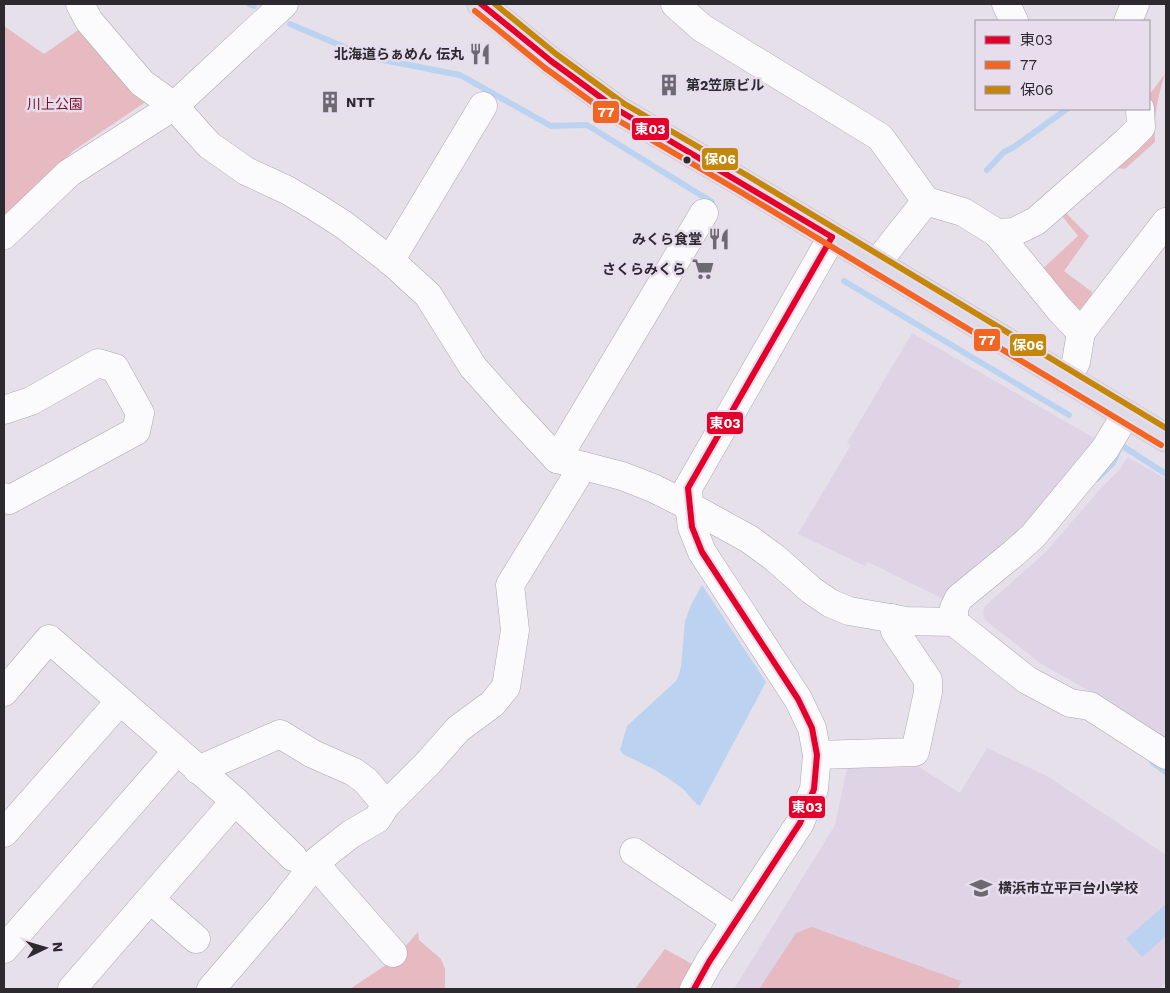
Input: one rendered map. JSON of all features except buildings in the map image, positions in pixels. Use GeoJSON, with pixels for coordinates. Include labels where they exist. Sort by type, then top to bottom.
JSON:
{"type":"FeatureCollection","features":[{"type":"Feature","properties":{"kind":"highway"},"geometry":{"type":"LineString","coordinates":[[481,4],[551,61],[618,110],[1166,438]]}},
{"type":"Feature","properties":{"kind":"street"},"geometry":{"type":"LineString","coordinates":[[80,4],[89,21],[142,83],[144,91],[174,106],[209,145],[246,171],[287,190],[344,225],[390,261],[428,295],[473,367],[557,459],[622,476],[653,488],[689,506],[749,539],[811,590],[830,603],[849,611],[907,620],[954,622],[1027,680],[1080,705],[1166,755]]}},
{"type":"Feature","properties":{"kind":"street"},"geometry":{"type":"LineString","coordinates":[[4,235],[69,173],[174,106],[284,4]]}},
{"type":"Feature","properties":{"kind":"street"},"geometry":{"type":"LineString","coordinates":[[675,4],[702,28],[880,137],[926,201],[963,212],[997,233],[1060,310],[1081,332]]}},
{"type":"Feature","properties":{"kind":"street"},"geometry":{"type":"LineString","coordinates":[[1006,4],[1014,20]]}},
{"type":"Feature","properties":{"kind":"street"},"geometry":{"type":"LineString","coordinates":[[1128,20],[1136,4]]}},
{"type":"Feature","properties":{"kind":"street"},"geometry":{"type":"LineString","coordinates":[[390,261],[483,106]]}},
{"type":"Feature","properties":{"kind":"street"},"geometry":{"type":"LineString","coordinates":[[997,233],[1014,232],[1036,221],[1120,148],[1141,127],[1140,110]]}},
{"type":"Feature","properties":{"kind":"street"},"geometry":{"type":"LineString","coordinates":[[876,264],[926,201]]}},
{"type":"Feature","properties":{"kind":"street"},"geometry":{"type":"LineString","coordinates":[[557,459],[704,213]]}},
{"type":"Feature","properties":{"kind":"street"},"geometry":{"type":"LineString","coordinates":[[1067,379],[1076,362],[1081,332],[1166,222]]}},
{"type":"Feature","properties":{"kind":"street"},"geometry":{"type":"LineString","coordinates":[[694,989],[709,962],[800,823],[814,789],[817,755],[812,728],[798,699],[702,552],[692,527],[688,488],[832,237]]}},
{"type":"Feature","properties":{"kind":"street"},"geometry":{"type":"LineString","coordinates":[[4,410],[31,401],[98,363],[115,368],[140,413],[136,431],[9,500],[4,497]]}},
{"type":"Feature","properties":{"kind":"street"},"geometry":{"type":"LineString","coordinates":[[954,622],[954,608],[958,598],[1033,536],[1105,449],[1126,414]]}},
{"type":"Feature","properties":{"kind":"street"},"geometry":{"type":"LineString","coordinates":[[304,861],[318,860],[351,834],[377,819],[386,806],[458,729],[492,704],[506,687],[515,630],[510,585],[583,466]]}},
{"type":"Feature","properties":{"kind":"street"},"geometry":{"type":"LineString","coordinates":[[817,755],[914,752],[928,692],[928,680],[895,631],[892,618]]}},
{"type":"Feature","properties":{"kind":"street"},"geometry":{"type":"LineString","coordinates":[[4,692],[49,639],[304,861],[393,953]]}},
{"type":"Feature","properties":{"kind":"street"},"geometry":{"type":"LineString","coordinates":[[4,833],[120,701]]}},
{"type":"Feature","properties":{"kind":"street"},"geometry":{"type":"LineString","coordinates":[[198,770],[280,734],[313,754],[354,772],[366,781],[386,806]]}},
{"type":"Feature","properties":{"kind":"street"},"geometry":{"type":"LineString","coordinates":[[4,949],[177,751]]}},
{"type":"Feature","properties":{"kind":"street"},"geometry":{"type":"LineString","coordinates":[[72,989],[236,801]]}},
{"type":"Feature","properties":{"kind":"street"},"geometry":{"type":"LineString","coordinates":[[634,852],[736,922]]}},
{"type":"Feature","properties":{"kind":"street"},"geometry":{"type":"LineString","coordinates":[[211,989],[282,906],[304,861]]}},
{"type":"Feature","properties":{"kind":"street"},"geometry":{"type":"LineString","coordinates":[[150,899],[196,939]]}},
{"type":"Feature","properties":{"kind":"shaded area"},"geometry":{"type":"Polygon","coordinates":[[[912,333],[1101,442],[1057,495],[945,600],[868,562],[865,566],[798,534],[851,445],[847,443],[912,333]]]}},
{"type":"Feature","properties":{"kind":"shaded area"},"geometry":{"type":"Polygon","coordinates":[[[1128,457],[1166,479],[1166,741],[1112,704],[1040,663],[985,620],[983,613],[985,606],[1045,553],[1118,471],[1128,457]]]}},
{"type":"Feature","properties":{"kind":"shaded area","name":"横浜市立平戸台小学校"},"geometry":{"type":"Polygon","coordinates":[[[987,748],[1047,776],[1166,855],[1166,982],[1160,989],[734,989],[835,825],[847,768],[919,767],[960,793],[987,748]]]}},
{"type":"Feature","properties":{"kind":"green space","name":"川上公園"},"geometry":{"type":"Polygon","coordinates":[[[4,26],[44,54],[84,26],[150,99],[73,151],[4,219],[4,26]]]}},
{"type":"Feature","properties":{"kind":"green space"},"geometry":{"type":"Polygon","coordinates":[[[1165,74],[1157,108],[1155,142],[1125,169],[1106,167],[1150,110],[1150,94],[1165,74]]]}},
{"type":"Feature","properties":{"kind":"green space"},"geometry":{"type":"Polygon","coordinates":[[[1062,209],[1089,236],[1064,271],[1092,292],[1089,306],[1078,317],[1039,272],[1078,236],[1059,212],[1062,209]]]}},
{"type":"Feature","properties":{"kind":"green space"},"geometry":{"type":"Polygon","coordinates":[[[812,927],[961,981],[958,989],[759,989],[796,933],[812,927]]]}},
{"type":"Feature","properties":{"kind":"green space"},"geometry":{"type":"Polygon","coordinates":[[[418,932],[419,940],[441,959],[445,969],[445,989],[350,989],[392,961],[418,932]]]}},
{"type":"Feature","properties":{"kind":"green space"},"geometry":{"type":"Polygon","coordinates":[[[665,949],[696,966],[685,989],[635,989],[665,949]]]}},
{"type":"Feature","properties":{"kind":"water"},"geometry":{"type":"Polygon","coordinates":[[[702,585],[766,682],[700,806],[676,783],[624,755],[620,750],[627,726],[677,680],[681,667],[685,621],[702,585]]]}},
{"type":"Feature","properties":{"kind":"water"},"geometry":{"type":"Polygon","coordinates":[[[1166,904],[1166,936],[1142,957],[1126,939],[1166,904]]]}},
{"type":"Feature","properties":{"kind":"waterway"},"geometry":{"type":"LineString","coordinates":[[249,4],[254,6]]}},
{"type":"Feature","properties":{"kind":"waterway"},"geometry":{"type":"LineString","coordinates":[[290,24],[368,57],[460,75],[551,126],[587,125],[712,202]]}},
{"type":"Feature","properties":{"kind":"waterway"},"geometry":{"type":"LineString","coordinates":[[987,170],[1004,152],[1014,147],[1066,110]]}},
{"type":"Feature","properties":{"kind":"waterway"},"geometry":{"type":"LineString","coordinates":[[844,281],[1069,415]]}},
{"type":"Feature","properties":{"kind":"waterway"},"geometry":{"type":"LineString","coordinates":[[1097,479],[1113,463],[1121,445],[1166,474]]}},
{"type":"Feature","properties":{"kind":"waterway"},"geometry":{"type":"LineString","coordinates":[[1153,763],[1166,772]]}},
{"type":"Feature","properties":{"kind":"transit line","name":"東03"},"geometry":{"type":"LineString","coordinates":[[481,4],[551,61],[618,110],[832,237]]}},
{"type":"Feature","properties":{"kind":"transit line","name":"保06"},"geometry":{"type":"LineString","coordinates":[[495,4],[556,54],[623,103],[748,176],[1166,428]]}},
{"type":"Feature","properties":{"kind":"transit line","name":"77"},"geometry":{"type":"LineString","coordinates":[[475,11],[545,68],[614,118],[1161,445]]}},
{"type":"Feature","properties":{"kind":"transit line","name":"東03"},"geometry":{"type":"LineString","coordinates":[[694,989],[709,962],[800,823],[814,789],[817,755],[812,728],[798,699],[702,552],[692,527],[688,488],[832,237]]}},
{"type":"Feature","properties":{"kind":"place","name":"北海道らぁめん 伝丸"},"geometry":{"type":"Point","coordinates":[480,54]}},
{"type":"Feature","properties":{"kind":"place","name":"第2笠原ビル"},"geometry":{"type":"Point","coordinates":[669,85]}},
{"type":"Feature","properties":{"kind":"place","name":"NTT"},"geometry":{"type":"Point","coordinates":[330,102]}},
{"type":"Feature","properties":{"kind":"place","name":"みくら食堂"},"geometry":{"type":"Point","coordinates":[719,239]}},
{"type":"Feature","properties":{"kind":"place","name":"さくらみくら"},"geometry":{"type":"Point","coordinates":[703,269]}},
{"type":"Feature","properties":{"kind":"place","name":"横浜市立平戸台小学校"},"geometry":{"type":"Point","coordinates":[981,888]}}]}
